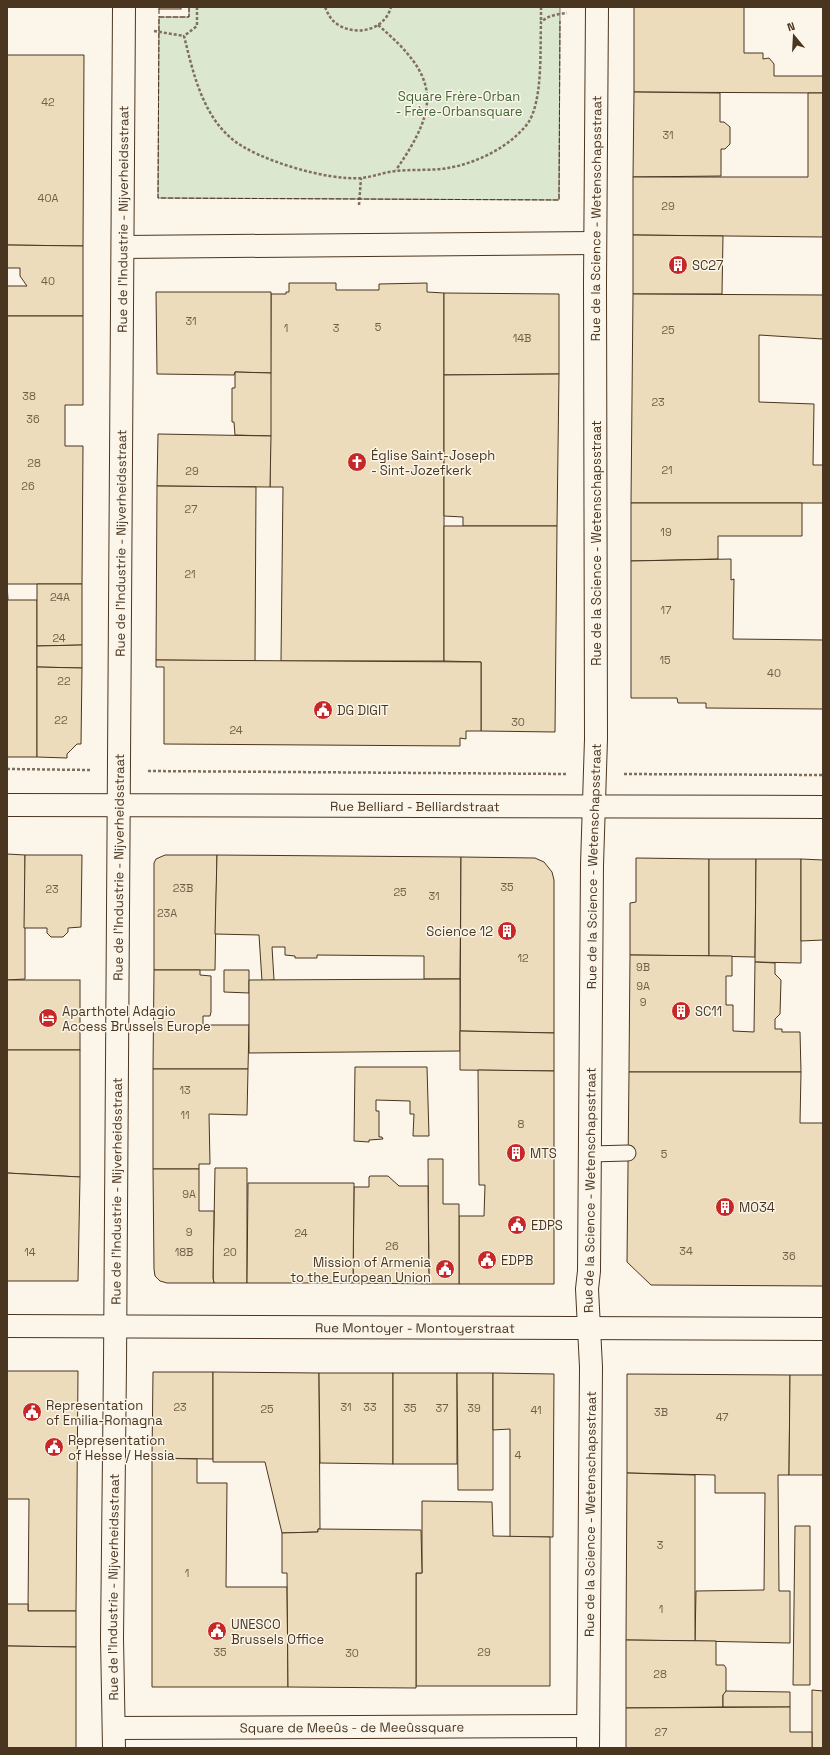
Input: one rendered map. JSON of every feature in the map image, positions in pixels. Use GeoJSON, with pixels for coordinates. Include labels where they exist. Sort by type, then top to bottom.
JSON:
{"type":"FeatureCollection","features":[{"type":"Feature","properties":{"kind":"street","name":"Rue de l'Industrie - Nijverheidsstraat"},"geometry":{"type":"LineString","coordinates":[[114,1738],[112,1638],[116,1327],[118,770],[124,7]]}},
{"type":"Feature","properties":{"kind":"street","name":"Rue de la Science - Wetenschapsstraat"},"geometry":{"type":"LineString","coordinates":[[588,1726],[590,1373],[587,1289],[590,1271],[595,774],[595,243],[597,7]]}},
{"type":"Feature","properties":{"kind":"street"},"geometry":{"type":"LineString","coordinates":[[123,247],[595,243]]}},
{"type":"Feature","properties":{"kind":"street","name":"Rue Belliard - Belliardstraat"},"geometry":{"type":"LineString","coordinates":[[7,805],[823,807]]}},
{"type":"Feature","properties":{"kind":"street","name":"Rue Montoyer - Montoyerstraat"},"geometry":{"type":"LineString","coordinates":[[7,1326],[823,1329]]}},
{"type":"Feature","properties":{"kind":"street"},"geometry":{"type":"LineString","coordinates":[[588,1726],[588,1748]]}},
{"type":"Feature","properties":{"kind":"street","name":"Square de Meeûs - de Meeûssquare"},"geometry":{"type":"LineString","coordinates":[[114,1738],[588,1726]]}},
{"type":"Feature","properties":{"kind":"lane"},"geometry":{"type":"LineString","coordinates":[[590,1154],[628,1153]]}},
{"type":"Feature","properties":{"kind":"path"},"geometry":{"type":"LineString","coordinates":[[154,31],[184,36],[197,26],[197,7]]}},
{"type":"Feature","properties":{"kind":"path"},"geometry":{"type":"LineString","coordinates":[[325,7],[329,16],[336,24],[346,30],[357,31],[368,30],[378,25],[385,18],[391,7]]}},
{"type":"Feature","properties":{"kind":"path"},"geometry":{"type":"LineString","coordinates":[[184,36],[194,77],[201,94],[218,124],[232,139],[249,149],[287,165],[323,174],[361,178],[395,171],[448,168],[491,154],[512,139],[528,122],[535,107],[539,80],[541,7]]}},
{"type":"Feature","properties":{"kind":"path"},"geometry":{"type":"LineString","coordinates":[[541,22],[545,18],[557,14],[567,13]]}},
{"type":"Feature","properties":{"kind":"path"},"geometry":{"type":"LineString","coordinates":[[378,25],[408,53],[418,67],[427,87],[425,119],[409,151],[395,171]]}},
{"type":"Feature","properties":{"kind":"path"},"geometry":{"type":"LineString","coordinates":[[359,205],[361,178]]}},
{"type":"Feature","properties":{"kind":"path"},"geometry":{"type":"LineString","coordinates":[[7,769],[823,775]]}},
{"type":"Feature","properties":{"kind":"green space","name":"Square Frère-Orban - Frère-Orbansquare"},"geometry":{"type":"Polygon","coordinates":[[[189,7],[560,7],[559,200],[158,198],[159,17],[189,17],[189,7]]]}},
{"type":"Feature","properties":{"kind":"building"},"geometry":{"type":"Polygon","coordinates":[[[159,7],[181,7],[181,9],[159,9],[159,7]]]}},
{"type":"Feature","properties":{"kind":"building"},"geometry":{"type":"Polygon","coordinates":[[[634,7],[744,7],[744,53],[763,53],[763,59],[769,58],[774,64],[774,76],[823,76],[823,93],[634,92],[634,7]]]}},
{"type":"Feature","properties":{"kind":"building"},"geometry":{"type":"Polygon","coordinates":[[[7,55],[84,55],[83,246],[7,245],[7,55]]]}},
{"type":"Feature","properties":{"kind":"building"},"geometry":{"type":"Polygon","coordinates":[[[634,92],[720,93],[720,122],[724,122],[730,127],[730,144],[725,149],[721,149],[721,176],[633,177],[634,92]]]}},
{"type":"Feature","properties":{"kind":"building"},"geometry":{"type":"Polygon","coordinates":[[[808,93],[823,93],[823,237],[633,235],[633,177],[808,177],[808,93]]]}},
{"type":"Feature","properties":{"kind":"building","name":"SC27"},"geometry":{"type":"Polygon","coordinates":[[[633,235],[723,236],[722,294],[633,294],[633,235]]]}},
{"type":"Feature","properties":{"kind":"building"},"geometry":{"type":"Polygon","coordinates":[[[7,245],[83,246],[83,316],[7,316],[7,286],[27,286],[20,276],[20,268],[7,268],[7,245]]]}},
{"type":"Feature","properties":{"kind":"building","name":"Église Saint-Joseph - Sint-Jozefkerk"},"geometry":{"type":"Polygon","coordinates":[[[289,283],[336,283],[336,290],[379,290],[379,284],[427,283],[427,292],[444,293],[444,661],[281,661],[283,487],[270,487],[271,294],[286,294],[286,292],[289,292],[289,283]]]}},
{"type":"Feature","properties":{"kind":"building"},"geometry":{"type":"Polygon","coordinates":[[[156,292],[271,292],[271,373],[235,372],[234,375],[157,374],[156,292]]]}},
{"type":"Feature","properties":{"kind":"building"},"geometry":{"type":"Polygon","coordinates":[[[444,293],[559,294],[559,374],[444,375],[444,293]]]}},
{"type":"Feature","properties":{"kind":"building"},"geometry":{"type":"Polygon","coordinates":[[[633,294],[823,295],[823,339],[759,335],[759,402],[814,404],[813,465],[823,465],[823,503],[631,503],[633,294]]]}},
{"type":"Feature","properties":{"kind":"building"},"geometry":{"type":"Polygon","coordinates":[[[7,316],[83,316],[83,405],[65,405],[65,446],[83,446],[82,584],[7,584],[7,316]]]}},
{"type":"Feature","properties":{"kind":"building"},"geometry":{"type":"Polygon","coordinates":[[[235,372],[271,373],[271,436],[235,435],[234,422],[232,422],[232,388],[235,388],[235,372]]]}},
{"type":"Feature","properties":{"kind":"building"},"geometry":{"type":"Polygon","coordinates":[[[559,374],[557,526],[463,526],[463,517],[444,516],[444,375],[559,374]]]}},
{"type":"Feature","properties":{"kind":"building"},"geometry":{"type":"Polygon","coordinates":[[[158,434],[271,436],[270,487],[157,486],[158,434]]]}},
{"type":"Feature","properties":{"kind":"building"},"geometry":{"type":"Polygon","coordinates":[[[157,486],[256,487],[255,661],[156,660],[157,486]]]}},
{"type":"Feature","properties":{"kind":"building"},"geometry":{"type":"Polygon","coordinates":[[[631,503],[802,503],[802,536],[718,536],[718,559],[631,561],[631,503]]]}},
{"type":"Feature","properties":{"kind":"building"},"geometry":{"type":"Polygon","coordinates":[[[444,526],[557,526],[555,732],[481,731],[481,662],[444,661],[444,526]]]}},
{"type":"Feature","properties":{"kind":"building"},"geometry":{"type":"Polygon","coordinates":[[[731,559],[731,580],[734,579],[733,639],[823,640],[823,709],[706,708],[706,703],[678,703],[677,698],[631,698],[631,561],[731,559]]]}},
{"type":"Feature","properties":{"kind":"building"},"geometry":{"type":"Polygon","coordinates":[[[7,584],[8,600],[37,600],[37,757],[7,757],[7,584]]]}},
{"type":"Feature","properties":{"kind":"building"},"geometry":{"type":"Polygon","coordinates":[[[37,584],[82,584],[82,645],[37,646],[37,584]]]}},
{"type":"Feature","properties":{"kind":"building"},"geometry":{"type":"Polygon","coordinates":[[[82,645],[82,668],[37,667],[37,646],[82,645]]]}},
{"type":"Feature","properties":{"kind":"building"},"geometry":{"type":"Polygon","coordinates":[[[156,660],[481,662],[481,731],[466,731],[466,739],[460,738],[460,746],[164,744],[164,667],[156,667],[156,660]]]}},
{"type":"Feature","properties":{"kind":"building"},"geometry":{"type":"Polygon","coordinates":[[[37,667],[82,668],[81,744],[77,744],[67,754],[67,758],[37,757],[37,667]]]}},
{"type":"Feature","properties":{"kind":"building"},"geometry":{"type":"Polygon","coordinates":[[[7,854],[25,855],[25,979],[7,980],[7,854]]]}},
{"type":"Feature","properties":{"kind":"building"},"geometry":{"type":"Polygon","coordinates":[[[25,855],[82,855],[81,927],[68,928],[68,932],[63,937],[51,937],[47,933],[47,928],[24,928],[25,855]]]}},
{"type":"Feature","properties":{"kind":"building"},"geometry":{"type":"Polygon","coordinates":[[[165,855],[217,855],[215,970],[154,970],[154,863],[156,859],[165,855]]]}},
{"type":"Feature","properties":{"kind":"building"},"geometry":{"type":"Polygon","coordinates":[[[217,855],[461,857],[460,979],[424,979],[424,956],[317,955],[317,958],[295,958],[295,956],[285,955],[285,947],[272,947],[274,980],[262,981],[259,935],[215,934],[217,855]]]}},
{"type":"Feature","properties":{"kind":"building","name":"Science 12"},"geometry":{"type":"Polygon","coordinates":[[[461,857],[535,858],[544,862],[552,872],[554,880],[554,1033],[460,1031],[461,857]]]}},
{"type":"Feature","properties":{"kind":"building"},"geometry":{"type":"Polygon","coordinates":[[[636,858],[709,859],[709,956],[630,955],[630,903],[636,902],[636,858]]]}},
{"type":"Feature","properties":{"kind":"building"},"geometry":{"type":"Polygon","coordinates":[[[709,859],[756,859],[755,957],[709,956],[709,859]]]}},
{"type":"Feature","properties":{"kind":"building"},"geometry":{"type":"Polygon","coordinates":[[[756,859],[801,859],[801,963],[755,962],[756,859]]]}},
{"type":"Feature","properties":{"kind":"building"},"geometry":{"type":"Polygon","coordinates":[[[801,859],[823,860],[823,940],[801,941],[801,859]]]}},
{"type":"Feature","properties":{"kind":"building","name":"SC11"},"geometry":{"type":"Polygon","coordinates":[[[630,955],[732,956],[732,976],[726,976],[726,1005],[733,1005],[733,1031],[754,1032],[755,962],[775,963],[775,974],[781,980],[780,1014],[775,1019],[775,1029],[782,1029],[782,1032],[800,1032],[801,1072],[629,1072],[630,955]]]}},
{"type":"Feature","properties":{"kind":"building"},"geometry":{"type":"Polygon","coordinates":[[[154,970],[200,970],[200,975],[211,976],[211,1012],[210,1016],[203,1016],[203,1025],[249,1025],[248,1069],[153,1069],[154,970]]]}},
{"type":"Feature","properties":{"kind":"building"},"geometry":{"type":"Polygon","coordinates":[[[224,970],[249,970],[249,993],[224,992],[224,970]]]}},
{"type":"Feature","properties":{"kind":"building"},"geometry":{"type":"Polygon","coordinates":[[[460,979],[460,1051],[249,1053],[249,980],[460,979]]]}},
{"type":"Feature","properties":{"kind":"building"},"geometry":{"type":"Polygon","coordinates":[[[7,980],[80,980],[80,1050],[7,1050],[7,980]]]}},
{"type":"Feature","properties":{"kind":"building"},"geometry":{"type":"Polygon","coordinates":[[[460,1031],[554,1033],[554,1071],[460,1070],[460,1031]]]}},
{"type":"Feature","properties":{"kind":"building"},"geometry":{"type":"Polygon","coordinates":[[[7,1050],[80,1050],[80,1177],[7,1173],[7,1050]]]}},
{"type":"Feature","properties":{"kind":"building"},"geometry":{"type":"Polygon","coordinates":[[[355,1067],[427,1067],[429,1136],[413,1136],[414,1114],[410,1114],[410,1101],[376,1100],[376,1111],[379,1111],[379,1137],[382,1137],[383,1139],[369,1140],[369,1142],[354,1141],[355,1067]]]}},
{"type":"Feature","properties":{"kind":"building"},"geometry":{"type":"Polygon","coordinates":[[[153,1069],[248,1069],[247,1115],[209,1114],[210,1164],[199,1164],[199,1169],[153,1169],[153,1069]]]}},
{"type":"Feature","properties":{"kind":"building","name":"MTS"},"geometry":{"type":"Polygon","coordinates":[[[478,1070],[554,1071],[554,1284],[459,1284],[459,1216],[484,1216],[485,1185],[479,1185],[478,1070]]]}},
{"type":"Feature","properties":{"kind":"building","name":"MO34"},"geometry":{"type":"Polygon","coordinates":[[[629,1072],[801,1072],[800,1123],[823,1123],[823,1286],[651,1285],[627,1262],[629,1072]]]}},
{"type":"Feature","properties":{"kind":"building"},"geometry":{"type":"Polygon","coordinates":[[[428,1159],[443,1159],[443,1204],[459,1204],[459,1284],[429,1284],[428,1159]]]}},
{"type":"Feature","properties":{"kind":"building"},"geometry":{"type":"Polygon","coordinates":[[[215,1168],[247,1168],[247,1283],[214,1283],[215,1168]]]}},
{"type":"Feature","properties":{"kind":"building"},"geometry":{"type":"Polygon","coordinates":[[[153,1169],[199,1169],[199,1211],[214,1211],[214,1283],[167,1283],[160,1281],[155,1276],[153,1169]]]}},
{"type":"Feature","properties":{"kind":"building"},"geometry":{"type":"Polygon","coordinates":[[[7,1173],[80,1177],[78,1281],[7,1281],[7,1173]]]}},
{"type":"Feature","properties":{"kind":"building"},"geometry":{"type":"Polygon","coordinates":[[[370,1176],[388,1176],[399,1186],[428,1186],[429,1284],[353,1283],[354,1187],[369,1187],[370,1176]]]}},
{"type":"Feature","properties":{"kind":"building"},"geometry":{"type":"Polygon","coordinates":[[[248,1183],[354,1183],[353,1283],[247,1283],[248,1183]]]}},
{"type":"Feature","properties":{"kind":"building"},"geometry":{"type":"Polygon","coordinates":[[[7,1371],[78,1371],[76,1611],[28,1611],[29,1499],[7,1499],[7,1371]]]}},
{"type":"Feature","properties":{"kind":"building"},"geometry":{"type":"Polygon","coordinates":[[[153,1372],[213,1372],[213,1459],[152,1458],[153,1372]]]}},
{"type":"Feature","properties":{"kind":"building"},"geometry":{"type":"Polygon","coordinates":[[[213,1372],[319,1373],[320,1529],[318,1529],[318,1532],[282,1533],[265,1462],[213,1462],[213,1372]]]}},
{"type":"Feature","properties":{"kind":"building"},"geometry":{"type":"Polygon","coordinates":[[[319,1373],[393,1373],[393,1464],[320,1463],[319,1373]]]}},
{"type":"Feature","properties":{"kind":"building"},"geometry":{"type":"Polygon","coordinates":[[[393,1373],[457,1373],[457,1464],[393,1464],[393,1373]]]}},
{"type":"Feature","properties":{"kind":"building"},"geometry":{"type":"Polygon","coordinates":[[[457,1373],[493,1373],[493,1490],[458,1490],[457,1373]]]}},
{"type":"Feature","properties":{"kind":"building"},"geometry":{"type":"Polygon","coordinates":[[[493,1373],[554,1374],[553,1537],[510,1537],[510,1429],[493,1430],[493,1373]]]}},
{"type":"Feature","properties":{"kind":"building"},"geometry":{"type":"Polygon","coordinates":[[[627,1374],[790,1375],[789,1475],[778,1475],[779,1591],[790,1591],[790,1643],[695,1641],[696,1591],[764,1590],[765,1493],[715,1493],[715,1475],[627,1473],[627,1374]]]}},
{"type":"Feature","properties":{"kind":"building"},"geometry":{"type":"Polygon","coordinates":[[[790,1375],[823,1375],[823,1475],[789,1475],[790,1375]]]}},
{"type":"Feature","properties":{"kind":"building"},"geometry":{"type":"Polygon","coordinates":[[[152,1458],[197,1459],[197,1483],[227,1483],[226,1587],[287,1587],[288,1687],[152,1687],[152,1458]]]}},
{"type":"Feature","properties":{"kind":"building"},"geometry":{"type":"Polygon","coordinates":[[[627,1473],[695,1475],[695,1641],[626,1640],[627,1473]]]}},
{"type":"Feature","properties":{"kind":"building"},"geometry":{"type":"Polygon","coordinates":[[[422,1501],[492,1502],[493,1536],[550,1537],[550,1686],[416,1686],[416,1573],[422,1573],[422,1501]]]}},
{"type":"Feature","properties":{"kind":"building"},"geometry":{"type":"Polygon","coordinates":[[[795,1526],[810,1526],[810,1685],[793,1685],[795,1526]]]}},
{"type":"Feature","properties":{"kind":"building"},"geometry":{"type":"Polygon","coordinates":[[[318,1529],[421,1530],[422,1573],[416,1573],[416,1688],[288,1687],[287,1573],[282,1573],[282,1533],[318,1532],[318,1529]]]}},
{"type":"Feature","properties":{"kind":"building"},"geometry":{"type":"Polygon","coordinates":[[[7,1604],[28,1604],[28,1611],[76,1611],[76,1647],[7,1646],[7,1604]]]}},
{"type":"Feature","properties":{"kind":"building"},"geometry":{"type":"Polygon","coordinates":[[[626,1640],[716,1641],[716,1665],[724,1665],[726,1668],[726,1693],[723,1695],[723,1707],[626,1708],[626,1640]]]}},
{"type":"Feature","properties":{"kind":"building"},"geometry":{"type":"Polygon","coordinates":[[[7,1646],[76,1647],[76,1748],[7,1748],[7,1646]]]}},
{"type":"Feature","properties":{"kind":"building"},"geometry":{"type":"Polygon","coordinates":[[[812,1690],[823,1691],[823,1748],[812,1748],[812,1690]]]}},
{"type":"Feature","properties":{"kind":"building"},"geometry":{"type":"Polygon","coordinates":[[[726,1691],[790,1692],[790,1707],[723,1707],[723,1695],[726,1691]]]}},
{"type":"Feature","properties":{"kind":"building"},"geometry":{"type":"Polygon","coordinates":[[[790,1707],[790,1732],[812,1732],[812,1748],[626,1748],[626,1708],[790,1707]]]}},
{"type":"Feature","properties":{"kind":"fence"},"geometry":{"type":"LineString","coordinates":[[189,7],[189,17],[159,17],[158,198],[559,200],[560,21]]}},
{"type":"Feature","properties":{"kind":"fence"},"geometry":{"type":"LineString","coordinates":[[159,9],[159,17]]}},
{"type":"Feature","properties":{"kind":"place","name":"SC27"},"geometry":{"type":"Point","coordinates":[678,265]}},
{"type":"Feature","properties":{"kind":"place","name":"Église Saint-Joseph - Sint-Jozefkerk"},"geometry":{"type":"Point","coordinates":[357,462]}},
{"type":"Feature","properties":{"kind":"place","name":"DG DIGIT"},"geometry":{"type":"Point","coordinates":[323,710]}},
{"type":"Feature","properties":{"kind":"place","name":"Science 12"},"geometry":{"type":"Point","coordinates":[507,931]}},
{"type":"Feature","properties":{"kind":"place","name":"SC11"},"geometry":{"type":"Point","coordinates":[681,1011]}},
{"type":"Feature","properties":{"kind":"place","name":"Aparthotel Adagio Access Brussels Europe"},"geometry":{"type":"Point","coordinates":[48,1018]}},
{"type":"Feature","properties":{"kind":"place","name":"MTS"},"geometry":{"type":"Point","coordinates":[516,1153]}},
{"type":"Feature","properties":{"kind":"place","name":"MO34"},"geometry":{"type":"Point","coordinates":[725,1207]}},
{"type":"Feature","properties":{"kind":"place","name":"EDPS"},"geometry":{"type":"Point","coordinates":[517,1225]}},
{"type":"Feature","properties":{"kind":"place","name":"EDPB"},"geometry":{"type":"Point","coordinates":[487,1260]}},
{"type":"Feature","properties":{"kind":"place","name":"Mission of Armenia to the European Union"},"geometry":{"type":"Point","coordinates":[445,1269]}},
{"type":"Feature","properties":{"kind":"place","name":"Representation of Emilia-Romagna"},"geometry":{"type":"Point","coordinates":[32,1412]}},
{"type":"Feature","properties":{"kind":"place","name":"Representation of Hesse / Hessia"},"geometry":{"type":"Point","coordinates":[54,1447]}},
{"type":"Feature","properties":{"kind":"place","name":"UNESCO Brussels Office"},"geometry":{"type":"Point","coordinates":[217,1631]}}]}
